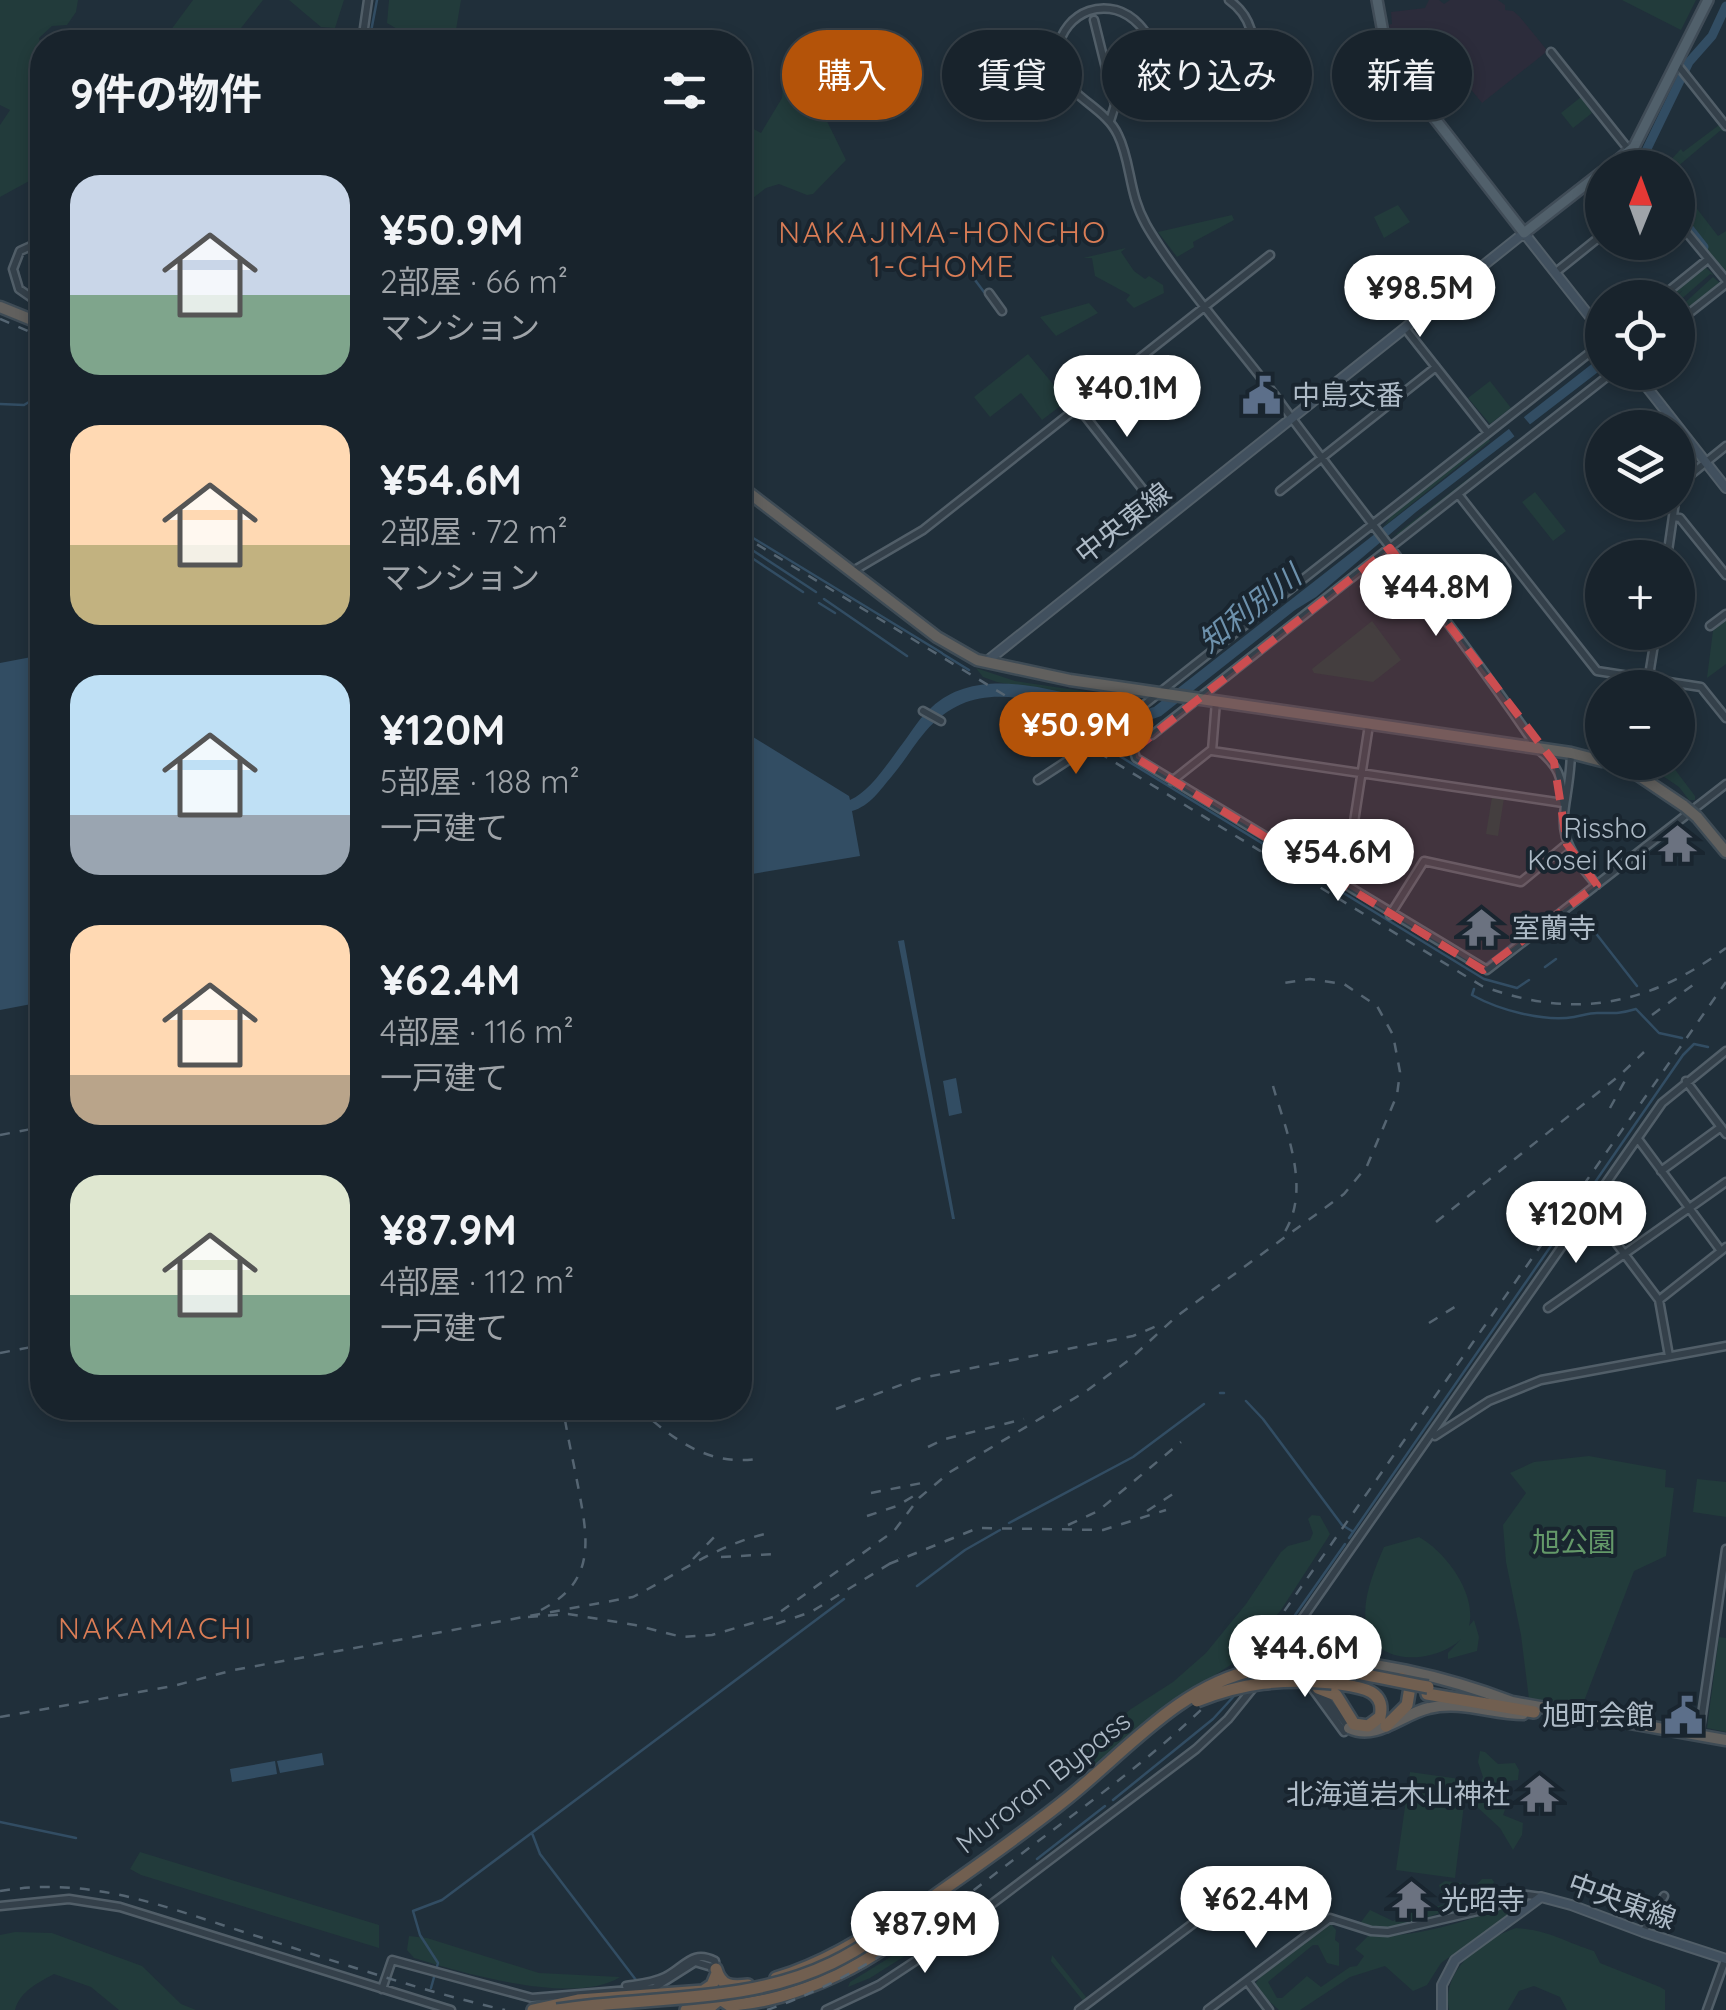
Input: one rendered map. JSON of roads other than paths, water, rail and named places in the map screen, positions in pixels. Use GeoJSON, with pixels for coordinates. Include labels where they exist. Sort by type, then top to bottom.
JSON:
{"type":"FeatureCollection","features":[{"type":"Feature","properties":{"kind":"highway"},"geometry":{"type":"LineString","coordinates":[[0,306],[30,319]]}},
{"type":"Feature","properties":{"kind":"highway"},"geometry":{"type":"LineString","coordinates":[[752,495],[947,644],[986,662],[1018,671],[1585,757]]}},
{"type":"Feature","properties":{"kind":"highway"},"geometry":{"type":"LineString","coordinates":[[1650,780],[1697,818],[1726,852]]}},
{"type":"Feature","properties":{"kind":"highway"},"geometry":{"type":"LineString","coordinates":[[1296,1658],[1398,1676],[1410,1687],[1407,1704],[1386,1726]]}},
{"type":"Feature","properties":{"kind":"highway"},"geometry":{"type":"LineString","coordinates":[[1174,1710],[1200,1686],[1248,1666],[1297,1662],[1358,1666],[1428,1686]]}},
{"type":"Feature","properties":{"kind":"highway","name":"Muroran Bypass"},"geometry":{"type":"LineString","coordinates":[[557,2010],[715,1996],[789,1980],[856,1950],[1058,1806],[1174,1710],[1223,1680],[1276,1667],[1314,1668],[1512,1702]]}},
{"type":"Feature","properties":{"kind":"highway","name":"Muroran Bypass"},"geometry":{"type":"LineString","coordinates":[[613,2010],[718,2002],[791,1986],[866,1952],[1070,1804],[1197,1701],[1234,1682],[1278,1674],[1428,1686],[1534,1712]]}},
{"type":"Feature","properties":{"kind":"highway"},"geometry":{"type":"LineString","coordinates":[[1197,1701],[1269,1681],[1332,1683],[1376,1694],[1382,1705],[1380,1718],[1368,1726],[1354,1724],[1336,1695],[1318,1688]]}},
{"type":"Feature","properties":{"kind":"highway"},"geometry":{"type":"LineString","coordinates":[[1512,1702],[1726,1743]]}},
{"type":"Feature","properties":{"kind":"highway"},"geometry":{"type":"LineString","coordinates":[[1347,1730],[1368,1733],[1418,1711],[1443,1705],[1506,1714],[1534,1712],[1726,1743]]}},
{"type":"Feature","properties":{"kind":"highway"},"geometry":{"type":"LineString","coordinates":[[717,1973],[728,1986],[746,1986],[815,1964],[848,1948],[972,1869]]}},
{"type":"Feature","properties":{"kind":"highway"},"geometry":{"type":"LineString","coordinates":[[720,1998],[735,2006],[809,1985],[868,1957],[907,1930],[927,1910]]}},
{"type":"Feature","properties":{"kind":"highway"},"geometry":{"type":"LineString","coordinates":[[717,1973],[720,1998]]}},
{"type":"Feature","properties":{"kind":"highway"},"geometry":{"type":"LineString","coordinates":[[533,2010],[578,2000],[703,1990],[717,1973]]}},
{"type":"Feature","properties":{"kind":"highway"},"geometry":{"type":"LineString","coordinates":[[686,2010],[709,2008],[720,1998]]}},
{"type":"Feature","properties":{"kind":"main road"},"geometry":{"type":"LineString","coordinates":[[1378,0],[1384,38],[1397,70],[1585,310]]}},
{"type":"Feature","properties":{"kind":"main road"},"geometry":{"type":"LineString","coordinates":[[1629,150],[1679,67],[1708,0]]}},
{"type":"Feature","properties":{"kind":"main road"},"geometry":{"type":"LineString","coordinates":[[1524,233],[1585,186]]}},
{"type":"Feature","properties":{"kind":"main road","name":"中央東線"},"geometry":{"type":"LineString","coordinates":[[986,662],[1524,233]]}},
{"type":"Feature","properties":{"kind":"main road"},"geometry":{"type":"LineString","coordinates":[[1649,390],[1726,488]]}},
{"type":"Feature","properties":{"kind":"main road","name":"中央東線"},"geometry":{"type":"LineString","coordinates":[[1442,2010],[1442,1985],[1455,1960],[1541,1897],[1572,1904],[1725,1959]]}},
{"type":"Feature","properties":{"kind":"street"},"geometry":{"type":"LineString","coordinates":[[364,30],[368,0]]}},
{"type":"Feature","properties":{"kind":"street"},"geometry":{"type":"LineString","coordinates":[[1228,0],[1250,24],[1254,48],[1240,76],[1215,88],[1197,86],[1180,78],[1139,25],[1122,12],[1108,8],[1092,9],[1070,22],[1058,46],[1062,73],[1077,94],[1110,122],[1122,144],[1144,223],[1538,748],[1554,762],[1560,773],[1567,844],[1596,885]]}},
{"type":"Feature","properties":{"kind":"street"},"geometry":{"type":"LineString","coordinates":[[1094,20],[1115,104],[1110,122]]}},
{"type":"Feature","properties":{"kind":"street"},"geometry":{"type":"LineString","coordinates":[[1551,52],[1629,150]]}},
{"type":"Feature","properties":{"kind":"street"},"geometry":{"type":"LineString","coordinates":[[1679,67],[1726,126]]}},
{"type":"Feature","properties":{"kind":"street"},"geometry":{"type":"LineString","coordinates":[[30,244],[20,251],[12,269],[20,289],[30,296]]}},
{"type":"Feature","properties":{"kind":"street"},"geometry":{"type":"LineString","coordinates":[[1695,244],[1726,282],[1695,308]]}},
{"type":"Feature","properties":{"kind":"street"},"geometry":{"type":"LineString","coordinates":[[1556,272],[1585,249]]}},
{"type":"Feature","properties":{"kind":"street"},"geometry":{"type":"LineString","coordinates":[[854,571],[923,530],[1270,255]]}},
{"type":"Feature","properties":{"kind":"street"},"geometry":{"type":"LineString","coordinates":[[1683,280],[1708,261]]}},
{"type":"Feature","properties":{"kind":"street"},"geometry":{"type":"LineString","coordinates":[[989,293],[1002,311]]}},
{"type":"Feature","properties":{"kind":"street"},"geometry":{"type":"LineString","coordinates":[[1405,328],[1488,433]]}},
{"type":"Feature","properties":{"kind":"street"},"geometry":{"type":"LineString","coordinates":[[1038,780],[1164,693],[1585,356]]}},
{"type":"Feature","properties":{"kind":"street"},"geometry":{"type":"LineString","coordinates":[[1280,491],[1436,367]]}},
{"type":"Feature","properties":{"kind":"street"},"geometry":{"type":"LineString","coordinates":[[1111,730],[1141,737],[1152,735],[1193,698],[1590,390]]}},
{"type":"Feature","properties":{"kind":"street"},"geometry":{"type":"LineString","coordinates":[[1078,407],[1148,496]]}},
{"type":"Feature","properties":{"kind":"street"},"geometry":{"type":"LineString","coordinates":[[1695,471],[1726,446]]}},
{"type":"Feature","properties":{"kind":"street"},"geometry":{"type":"LineString","coordinates":[[1458,494],[1597,670]]}},
{"type":"Feature","properties":{"kind":"street"},"geometry":{"type":"LineString","coordinates":[[1682,520],[1726,576]]}},
{"type":"Feature","properties":{"kind":"street"},"geometry":{"type":"LineString","coordinates":[[1710,626],[1726,614]]}},
{"type":"Feature","properties":{"kind":"street"},"geometry":{"type":"LineString","coordinates":[[1695,687],[1701,687],[1726,718]]}},
{"type":"Feature","properties":{"kind":"street"},"geometry":{"type":"LineString","coordinates":[[1172,781],[1211,750],[1216,702]]}},
{"type":"Feature","properties":{"kind":"street"},"geometry":{"type":"LineString","coordinates":[[923,711],[941,721]]}},
{"type":"Feature","properties":{"kind":"street"},"geometry":{"type":"LineString","coordinates":[[1324,874],[1354,822],[1369,724]]}},
{"type":"Feature","properties":{"kind":"street"},"geometry":{"type":"LineString","coordinates":[[1141,737],[1134,756],[1390,915],[1487,970],[1726,784]]}},
{"type":"Feature","properties":{"kind":"street"},"geometry":{"type":"LineString","coordinates":[[1211,750],[1562,803]]}},
{"type":"Feature","properties":{"kind":"street"},"geometry":{"type":"LineString","coordinates":[[1562,803],[1571,753]]}},
{"type":"Feature","properties":{"kind":"street"},"geometry":{"type":"LineString","coordinates":[[1390,915],[1424,861],[1521,882],[1567,844]]}},
{"type":"Feature","properties":{"kind":"street"},"geometry":{"type":"LineString","coordinates":[[826,2010],[879,1984],[932,1950],[1196,1749],[1243,1702],[1665,1098],[1726,1051]]}},
{"type":"Feature","properties":{"kind":"street"},"geometry":{"type":"LineString","coordinates":[[1662,1171],[1723,1130],[1686,1081]]}},
{"type":"Feature","properties":{"kind":"street"},"geometry":{"type":"LineString","coordinates":[[1638,1138],[1724,1249],[1659,1300]]}},
{"type":"Feature","properties":{"kind":"street"},"geometry":{"type":"LineString","coordinates":[[1548,1308],[1726,1182]]}},
{"type":"Feature","properties":{"kind":"street"},"geometry":{"type":"LineString","coordinates":[[1589,1207],[1659,1300],[1669,1356]]}},
{"type":"Feature","properties":{"kind":"street"},"geometry":{"type":"LineString","coordinates":[[1429,1440],[1480,1406],[1532,1383],[1726,1346]]}},
{"type":"Feature","properties":{"kind":"street"},"geometry":{"type":"LineString","coordinates":[[1699,1735],[1726,1549]]}},
{"type":"Feature","properties":{"kind":"street"},"geometry":{"type":"LineString","coordinates":[[1282,1649],[1296,1658],[1347,1730]]}},
{"type":"Feature","properties":{"kind":"street"},"geometry":{"type":"LineString","coordinates":[[1282,1649],[1347,1730]]}},
{"type":"Feature","properties":{"kind":"street"},"geometry":{"type":"LineString","coordinates":[[1208,2010],[1330,1918],[1371,1931],[1388,1932],[1491,1908],[1521,1894],[1541,1897]]}},
{"type":"Feature","properties":{"kind":"street"},"geometry":{"type":"LineString","coordinates":[[1644,1930],[1663,1897]]}},
{"type":"Feature","properties":{"kind":"street"},"geometry":{"type":"LineString","coordinates":[[0,1906],[69,1899],[120,1906],[451,2010]]}},
{"type":"Feature","properties":{"kind":"street"},"geometry":{"type":"LineString","coordinates":[[1079,2010],[1199,1918]]}},
{"type":"Feature","properties":{"kind":"street"},"geometry":{"type":"LineString","coordinates":[[1708,2010],[1725,1959]]}},
{"type":"Feature","properties":{"kind":"street"},"geometry":{"type":"LineString","coordinates":[[382,1989],[392,1960],[532,1998],[654,1988],[696,1962],[717,1973]]}},
{"type":"Feature","properties":{"kind":"street"},"geometry":{"type":"LineString","coordinates":[[1246,1981],[1270,2010]]}},
{"type":"Feature","properties":{"kind":"waterway"},"geometry":{"type":"LineString","coordinates":[[371,30],[377,0]]}},
{"type":"Feature","properties":{"kind":"waterway","name":"知利別川"},"geometry":{"type":"LineString","coordinates":[[1646,150],[1689,62],[1712,36],[1726,6]]}},
{"type":"Feature","properties":{"kind":"waterway","name":"知利別川"},"geometry":{"type":"LineString","coordinates":[[1695,236],[1704,247]]}},
{"type":"Feature","properties":{"kind":"waterway"},"geometry":{"type":"LineString","coordinates":[[963,264],[984,292]]}},
{"type":"Feature","properties":{"kind":"waterway"},"geometry":{"type":"LineString","coordinates":[[0,404],[29,402]]}},
{"type":"Feature","properties":{"kind":"waterway"},"geometry":{"type":"LineString","coordinates":[[752,537],[942,653]]}},
{"type":"Feature","properties":{"kind":"waterway"},"geometry":{"type":"LineString","coordinates":[[752,550],[816,592]]}},
{"type":"Feature","properties":{"kind":"waterway"},"geometry":{"type":"LineString","coordinates":[[752,558],[803,592]]}},
{"type":"Feature","properties":{"kind":"waterway"},"geometry":{"type":"LineString","coordinates":[[824,599],[907,656]]}},
{"type":"Feature","properties":{"kind":"waterway"},"geometry":{"type":"LineString","coordinates":[[819,603],[835,613]]}},
{"type":"Feature","properties":{"kind":"waterway"},"geometry":{"type":"LineString","coordinates":[[943,654],[969,670]]}},
{"type":"Feature","properties":{"kind":"waterway"},"geometry":{"type":"LineString","coordinates":[[1113,752],[1484,979],[1517,988],[1529,980]]}},
{"type":"Feature","properties":{"kind":"waterway"},"geometry":{"type":"LineString","coordinates":[[1567,922],[1580,913],[1637,986]]}},
{"type":"Feature","properties":{"kind":"waterway"},"geometry":{"type":"LineString","coordinates":[[1485,965],[1544,919]]}},
{"type":"Feature","properties":{"kind":"waterway"},"geometry":{"type":"LineString","coordinates":[[1545,967],[1556,959]]}},
{"type":"Feature","properties":{"kind":"waterway"},"geometry":{"type":"LineString","coordinates":[[1474,989],[1472,995],[1483,1000],[1535,1016],[1562,1018],[1636,1009],[1659,1033],[1682,1038]]}},
{"type":"Feature","properties":{"kind":"waterway"},"geometry":{"type":"LineString","coordinates":[[1694,1044],[1708,1047]]}},
{"type":"Feature","properties":{"kind":"waterway"},"geometry":{"type":"LineString","coordinates":[[1349,1538],[1694,1044]]}},
{"type":"Feature","properties":{"kind":"waterway"},"geometry":{"type":"LineString","coordinates":[[1246,1401],[1342,1525],[1352,1531]]}},
{"type":"Feature","properties":{"kind":"waterway"},"geometry":{"type":"LineString","coordinates":[[1009,1523],[1133,1457],[1204,1404]]}},
{"type":"Feature","properties":{"kind":"waterway"},"geometry":{"type":"LineString","coordinates":[[917,1586],[1000,1530]]}},
{"type":"Feature","properties":{"kind":"waterway"},"geometry":{"type":"LineString","coordinates":[[1260,1665],[1345,1544]]}},
{"type":"Feature","properties":{"kind":"waterway"},"geometry":{"type":"LineString","coordinates":[[431,1988],[438,1963],[420,1935],[413,1911],[442,1900],[844,1599]]}},
{"type":"Feature","properties":{"kind":"waterway"},"geometry":{"type":"LineString","coordinates":[[1113,1800],[1213,1719],[1235,1695]]}},
{"type":"Feature","properties":{"kind":"waterway"},"geometry":{"type":"LineString","coordinates":[[1037,1859],[1105,1806]]}},
{"type":"Feature","properties":{"kind":"waterway"},"geometry":{"type":"LineString","coordinates":[[0,1822],[76,1838]]}},
{"type":"Feature","properties":{"kind":"waterway"},"geometry":{"type":"LineString","coordinates":[[532,1833],[540,1854],[636,1980]]}},
{"type":"Feature","properties":{"kind":"railway"},"geometry":{"type":"LineString","coordinates":[[0,319],[30,332]]}},
{"type":"Feature","properties":{"kind":"railway"},"geometry":{"type":"LineString","coordinates":[[752,541],[1482,986],[1548,1003],[1609,1001],[1668,983],[1726,948]]}},
{"type":"Feature","properties":{"kind":"railway"},"geometry":{"type":"LineString","coordinates":[[528,1617],[568,1614],[682,1637],[712,1635],[773,1617],[894,1531],[919,1498],[950,1472],[1085,1392],[1129,1360],[1177,1316],[1344,1194],[1367,1166],[1397,1095],[1400,1072],[1393,1035],[1377,1006],[1344,984],[1310,979],[1277,984]]}},
{"type":"Feature","properties":{"kind":"railway"},"geometry":{"type":"LineString","coordinates":[[1652,1015],[1697,982]]}},
{"type":"Feature","properties":{"kind":"railway"},"geometry":{"type":"LineString","coordinates":[[767,2010],[841,1978],[907,1939],[1129,1772],[1219,1692],[1271,1630],[1726,982]]}},
{"type":"Feature","properties":{"kind":"railway"},"geometry":{"type":"LineString","coordinates":[[1436,1222],[1644,1052]]}},
{"type":"Feature","properties":{"kind":"railway"},"geometry":{"type":"LineString","coordinates":[[1610,1108],[1627,1077]]}},
{"type":"Feature","properties":{"kind":"railway"},"geometry":{"type":"LineString","coordinates":[[1273,1086],[1290,1144],[1296,1184],[1290,1222],[1280,1239]]}},
{"type":"Feature","properties":{"kind":"railway"},"geometry":{"type":"LineString","coordinates":[[0,1135],[30,1129]]}},
{"type":"Feature","properties":{"kind":"railway"},"geometry":{"type":"LineString","coordinates":[[1429,1323],[1461,1303]]}},
{"type":"Feature","properties":{"kind":"railway"},"geometry":{"type":"LineString","coordinates":[[836,1409],[917,1379],[1133,1336],[1159,1325]]}},
{"type":"Feature","properties":{"kind":"railway"},"geometry":{"type":"LineString","coordinates":[[0,1353],[30,1347]]}},
{"type":"Feature","properties":{"kind":"railway"},"geometry":{"type":"LineString","coordinates":[[928,1447],[1024,1419]]}},
{"type":"Feature","properties":{"kind":"railway"},"geometry":{"type":"LineString","coordinates":[[541,1610],[572,1586],[584,1557],[584,1524],[565,1420]]}},
{"type":"Feature","properties":{"kind":"railway"},"geometry":{"type":"LineString","coordinates":[[652,1420],[678,1440],[707,1454],[757,1459]]}},
{"type":"Feature","properties":{"kind":"railway"},"geometry":{"type":"LineString","coordinates":[[1068,1525],[1098,1511],[1181,1442]]}},
{"type":"Feature","properties":{"kind":"railway"},"geometry":{"type":"LineString","coordinates":[[871,1493],[927,1482]]}},
{"type":"Feature","properties":{"kind":"railway"},"geometry":{"type":"LineString","coordinates":[[1147,1511],[1179,1490]]}},
{"type":"Feature","properties":{"kind":"railway"},"geometry":{"type":"LineString","coordinates":[[867,1516],[917,1494]]}},
{"type":"Feature","properties":{"kind":"railway"},"geometry":{"type":"LineString","coordinates":[[889,1564],[978,1528],[1103,1530],[1166,1510]]}},
{"type":"Feature","properties":{"kind":"railway"},"geometry":{"type":"LineString","coordinates":[[693,1559],[719,1532]]}},
{"type":"Feature","properties":{"kind":"railway"},"geometry":{"type":"LineString","coordinates":[[0,1717],[633,1597],[713,1553],[765,1534]]}},
{"type":"Feature","properties":{"kind":"railway"},"geometry":{"type":"LineString","coordinates":[[721,1557],[776,1554]]}},
{"type":"Feature","properties":{"kind":"railway"},"geometry":{"type":"LineString","coordinates":[[776,1624],[811,1612],[899,1558]]}},
{"type":"Feature","properties":{"kind":"railway"},"geometry":{"type":"LineString","coordinates":[[0,1891],[65,1887],[126,1896],[407,1984],[505,2010]]}},
{"type":"Feature","properties":{"kind":"place","name":"中島交番"},"geometry":{"type":"Point","coordinates":[1262,395]}},
{"type":"Feature","properties":{"kind":"place","name":"Rissho Kosei Kai"},"geometry":{"type":"Point","coordinates":[1677,844]}},
{"type":"Feature","properties":{"kind":"place","name":"室蘭寺"},"geometry":{"type":"Point","coordinates":[1482,928]}},
{"type":"Feature","properties":{"kind":"place","name":"旭町会館"},"geometry":{"type":"Point","coordinates":[1684,1715]}},
{"type":"Feature","properties":{"kind":"place","name":"北海道岩木山神社"},"geometry":{"type":"Point","coordinates":[1540,1794]}},
{"type":"Feature","properties":{"kind":"place","name":"光昭寺"},"geometry":{"type":"Point","coordinates":[1411,1900]}},
{"type":"Feature","properties":{"kind":"district","name":"NAKAJIMA-HONCHO 1-CHOME"},"geometry":{"type":"Point","coordinates":[943,250]}},
{"type":"Feature","properties":{"kind":"district","name":"NAKAMACHI"},"geometry":{"type":"Point","coordinates":[156,1629]}},
{"type":"Feature","properties":{"kind":"park label","name":"旭公園"},"geometry":{"type":"Point","coordinates":[1574,1542]}}]}
